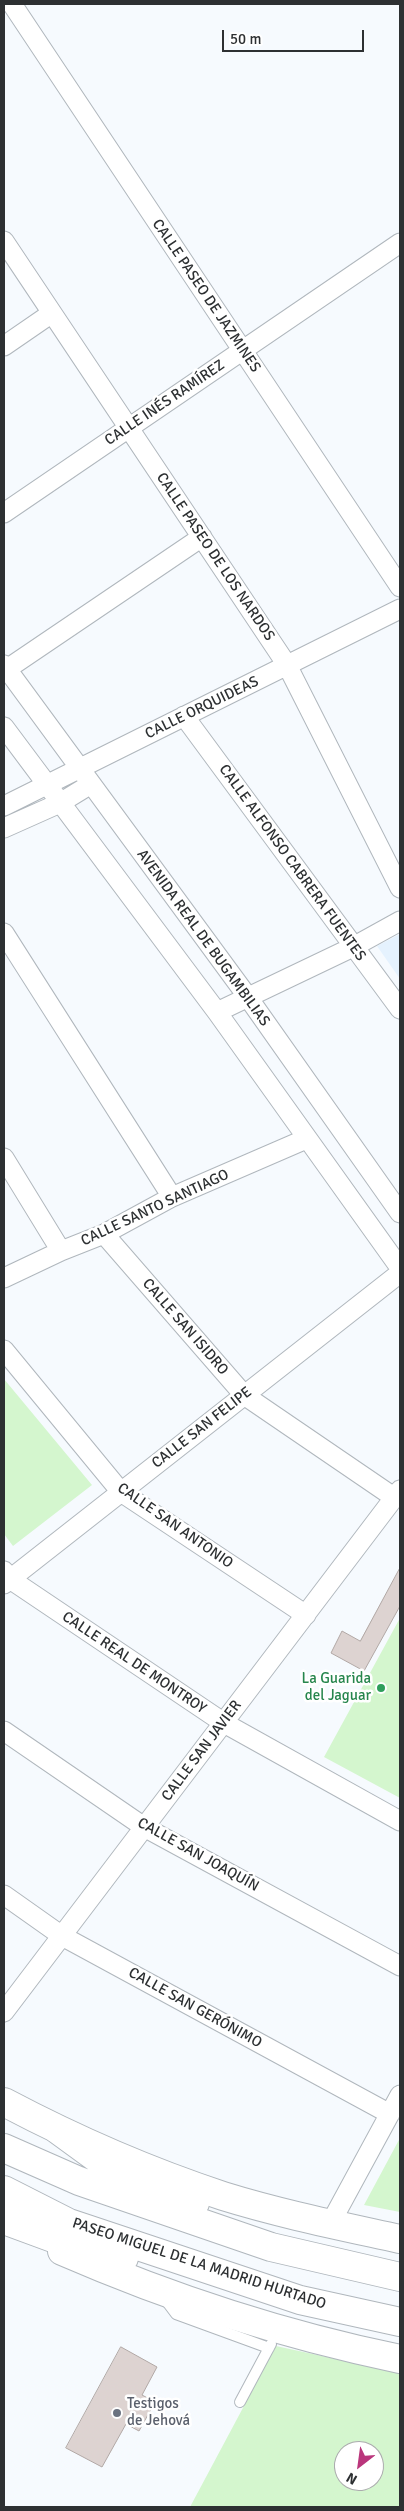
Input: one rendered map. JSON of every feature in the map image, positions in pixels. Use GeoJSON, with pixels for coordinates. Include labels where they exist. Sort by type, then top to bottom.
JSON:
{"type":"FeatureCollection","features":[{"type":"Feature","properties":{"kind":"main road"},"geometry":{"type":"LineString","coordinates":[[4,2102],[58,2130],[120,2158],[224,2196],[400,2240]]}},
{"type":"Feature","properties":{"kind":"main road"},"geometry":{"type":"LineString","coordinates":[[58,2130],[106,2165],[178,2196],[369,2269]]}},
{"type":"Feature","properties":{"kind":"main road"},"geometry":{"type":"LineString","coordinates":[[4,2148],[79,2181],[271,2247],[400,2277]]}},
{"type":"Feature","properties":{"kind":"main road","name":"PASEO MIGUEL DE LA MADRID HURTADO"},"geometry":{"type":"LineString","coordinates":[[4,2190],[69,2223],[300,2300],[400,2322]]}},
{"type":"Feature","properties":{"kind":"main road"},"geometry":{"type":"LineString","coordinates":[[4,2222],[80,2248],[151,2265],[217,2272]]}},
{"type":"Feature","properties":{"kind":"main road"},"geometry":{"type":"LineString","coordinates":[[4,2222],[116,2274],[158,2289],[274,2339],[341,2347],[400,2359]]}},
{"type":"Feature","properties":{"kind":"street","name":"CALLE PASEO DE JAZMINES"},"geometry":{"type":"LineString","coordinates":[[12,4],[400,588]]}},
{"type":"Feature","properties":{"kind":"street","name":"CALLE PASEO DE LOS NARDOS"},"geometry":{"type":"LineString","coordinates":[[4,240],[288,665],[400,888]]}},
{"type":"Feature","properties":{"kind":"street","name":"CALLE INÉS RAMÍREZ"},"geometry":{"type":"LineString","coordinates":[[4,513],[400,243]]}},
{"type":"Feature","properties":{"kind":"street"},"geometry":{"type":"LineString","coordinates":[[4,346],[52,313]]}},
{"type":"Feature","properties":{"kind":"street"},"geometry":{"type":"LineString","coordinates":[[5,667],[202,538]]}},
{"type":"Feature","properties":{"kind":"street","name":"CALLE ORQUIDEAS"},"geometry":{"type":"LineString","coordinates":[[4,806],[48,786],[80,768],[288,665],[398,617]]}},
{"type":"Feature","properties":{"kind":"street","name":"AVENIDA REAL DE BUGAMBILIAS"},"geometry":{"type":"LineString","coordinates":[[5,667],[247,996],[400,1213]]}},
{"type":"Feature","properties":{"kind":"street","name":"CALLE ALFONSO CABRERA FUENTES"},"geometry":{"type":"LineString","coordinates":[[184,716],[400,1009]]}},
{"type":"Feature","properties":{"kind":"street"},"geometry":{"type":"LineString","coordinates":[[4,727],[217,1012],[400,1268]]}},
{"type":"Feature","properties":{"kind":"street"},"geometry":{"type":"LineString","coordinates":[[4,828],[60,803],[91,784]]}},
{"type":"Feature","properties":{"kind":"street"},"geometry":{"type":"LineString","coordinates":[[217,1012],[353,947],[400,921]]}},
{"type":"Feature","properties":{"kind":"street"},"geometry":{"type":"LineString","coordinates":[[4,933],[172,1197]]}},
{"type":"Feature","properties":{"kind":"street","name":"CALLE SANTO SANTIAGO"},"geometry":{"type":"LineString","coordinates":[[4,1278],[61,1251],[104,1234],[172,1197],[306,1139]]}},
{"type":"Feature","properties":{"kind":"street"},"geometry":{"type":"LineString","coordinates":[[4,1158],[61,1251]]}},
{"type":"Feature","properties":{"kind":"street","name":"CALLE SAN ISIDRO"},"geometry":{"type":"LineString","coordinates":[[104,1234],[244,1395],[398,1494]]}},
{"type":"Feature","properties":{"kind":"street","name":"CALLE SAN FELIPE"},"geometry":{"type":"LineString","coordinates":[[6,1578],[121,1492],[400,1273]]}},
{"type":"Feature","properties":{"kind":"street","name":"CALLE SAN ANTONIO"},"geometry":{"type":"LineString","coordinates":[[4,1350],[121,1492],[306,1615]]}},
{"type":"Feature","properties":{"kind":"street","name":"CALLE SAN JAVIER"},"geometry":{"type":"LineString","coordinates":[[4,2012],[398,1494]]}},
{"type":"Feature","properties":{"kind":"street","name":"CALLE REAL DE MONTROY"},"geometry":{"type":"LineString","coordinates":[[6,1578],[224,1723],[400,1821]]}},
{"type":"Feature","properties":{"kind":"street","name":"CALLE SAN JOAQUÍN"},"geometry":{"type":"LineString","coordinates":[[4,1731],[144,1828],[400,1966]]}},
{"type":"Feature","properties":{"kind":"street","name":"CALLE SAN GERÓNIMO"},"geometry":{"type":"LineString","coordinates":[[4,1895],[62,1936],[390,2114]]}},
{"type":"Feature","properties":{"kind":"street"},"geometry":{"type":"LineString","coordinates":[[330,2224],[400,2095]]}},
{"type":"Feature","properties":{"kind":"lane"},"geometry":{"type":"LineString","coordinates":[[240,2402],[274,2339]]}},
{"type":"Feature","properties":{"kind":"shaded area"},"geometry":{"type":"Polygon","coordinates":[[[400,934],[400,979],[377,946],[400,934]]]}},
{"type":"Feature","properties":{"kind":"green space"},"geometry":{"type":"Polygon","coordinates":[[[4,1379],[92,1485],[13,1546],[4,1534],[4,1379]]]}},
{"type":"Feature","properties":{"kind":"green space","name":"La Guarida del Jaguar"},"geometry":{"type":"Polygon","coordinates":[[[400,1618],[400,1798],[324,1757],[400,1618]]]}},
{"type":"Feature","properties":{"kind":"green space"},"geometry":{"type":"Polygon","coordinates":[[[400,2138],[400,2212],[364,2205],[400,2138]]]}},
{"type":"Feature","properties":{"kind":"green space"},"geometry":{"type":"Polygon","coordinates":[[[276,2346],[400,2373],[400,2507],[190,2507],[276,2346]]]}},
{"type":"Feature","properties":{"kind":"building"},"geometry":{"type":"Polygon","coordinates":[[[400,1568],[400,1606],[364,1671],[331,1653],[342,1631],[360,1641],[400,1568]]]}},
{"type":"Feature","properties":{"kind":"building","name":"Testigos de Jehová"},"geometry":{"type":"Polygon","coordinates":[[[121,2347],[157,2367],[142,2395],[155,2402],[139,2431],[126,2424],[102,2467],[66,2448],[121,2347]]]}},
{"type":"Feature","properties":{"kind":"place","name":"La Guarida del Jaguar"},"geometry":{"type":"Point","coordinates":[381,1688]}},
{"type":"Feature","properties":{"kind":"place","name":"Testigos de Jehová"},"geometry":{"type":"Point","coordinates":[117,2413]}}]}
